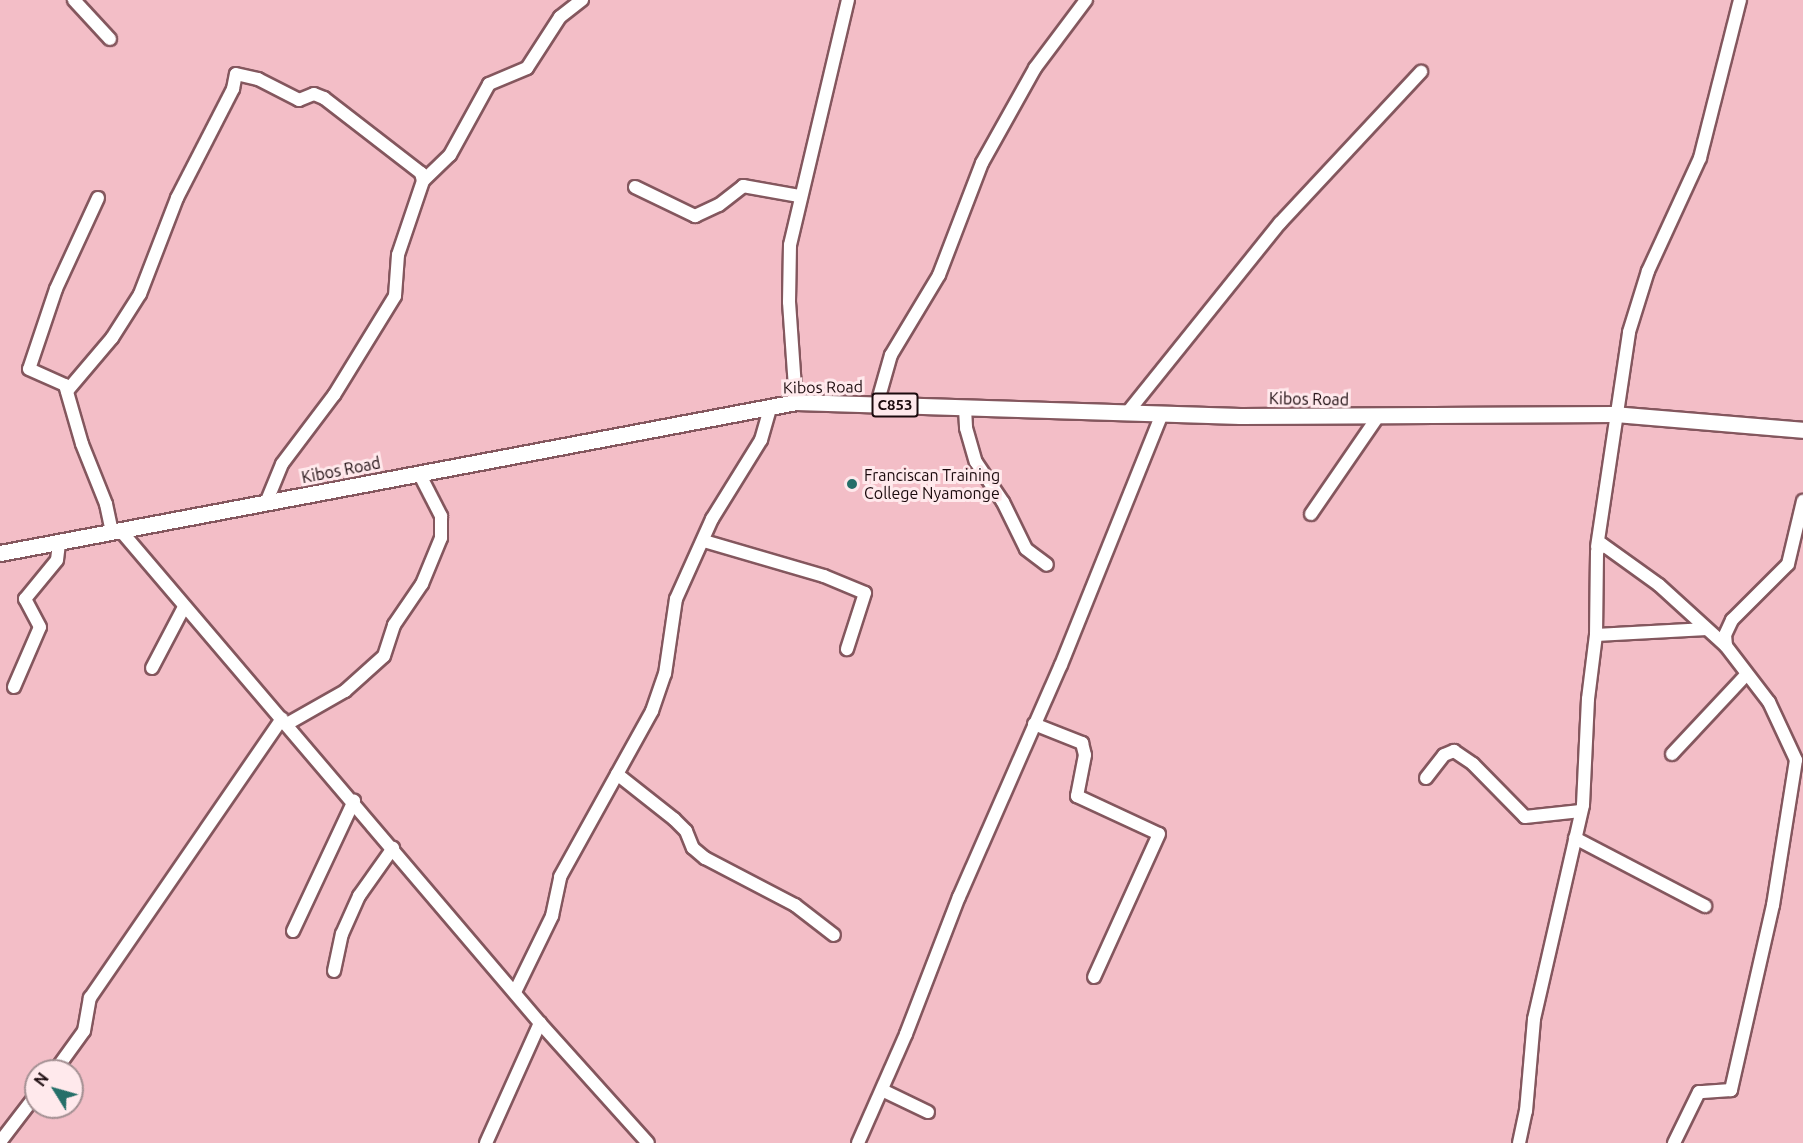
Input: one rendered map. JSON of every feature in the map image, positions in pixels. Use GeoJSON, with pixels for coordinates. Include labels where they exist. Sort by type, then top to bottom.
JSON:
{"type":"FeatureCollection","features":[{"type":"Feature","properties":{"kind":"main road","name":"Kibos Road"},"geometry":{"type":"LineString","coordinates":[[0,553],[796,402],[1162,414],[1377,418],[1614,414],[1803,430]]}},
{"type":"Feature","properties":{"kind":"street"},"geometry":{"type":"LineString","coordinates":[[74,0],[110,39]]}},
{"type":"Feature","properties":{"kind":"street"},"geometry":{"type":"LineString","coordinates":[[796,402],[789,269],[799,196],[844,28],[848,0]]}},
{"type":"Feature","properties":{"kind":"street"},"geometry":{"type":"LineString","coordinates":[[877,404],[888,363],[939,275],[982,164],[1035,68],[1086,0]]}},
{"type":"Feature","properties":{"kind":"street"},"geometry":{"type":"LineString","coordinates":[[1519,1143],[1526,1111],[1534,1019],[1581,811],[1596,635],[1597,547],[1614,414],[1637,301],[1700,158],[1740,0]]}},
{"type":"Feature","properties":{"kind":"street"},"geometry":{"type":"LineString","coordinates":[[266,503],[282,464],[334,394],[395,296],[398,255],[423,181],[450,155],[489,84],[527,68],[560,17],[579,1]]}},
{"type":"Feature","properties":{"kind":"street"},"geometry":{"type":"LineString","coordinates":[[67,392],[112,338],[140,294],[177,198],[233,89],[237,72],[299,100],[314,93],[324,98],[421,173],[423,181]]}},
{"type":"Feature","properties":{"kind":"street"},"geometry":{"type":"LineString","coordinates":[[1127,413],[1280,223],[1421,72]]}},
{"type":"Feature","properties":{"kind":"street"},"geometry":{"type":"LineString","coordinates":[[635,187],[695,216],[719,205],[743,186],[799,196]]}},
{"type":"Feature","properties":{"kind":"street"},"geometry":{"type":"LineString","coordinates":[[98,198],[56,289],[29,365],[32,372],[59,380],[67,392],[82,444],[117,532],[354,801],[540,1023],[648,1143]]}},
{"type":"Feature","properties":{"kind":"street"},"geometry":{"type":"LineString","coordinates":[[515,992],[552,916],[560,877],[660,691],[676,599],[712,519],[761,440],[771,406]]}},
{"type":"Feature","properties":{"kind":"street"},"geometry":{"type":"LineString","coordinates":[[965,408],[966,428],[976,462],[1003,502],[1026,549],[1047,565]]}},
{"type":"Feature","properties":{"kind":"street"},"geometry":{"type":"LineString","coordinates":[[858,1143],[1162,414]]}},
{"type":"Feature","properties":{"kind":"street"},"geometry":{"type":"LineString","coordinates":[[1311,514],[1377,418]]}},
{"type":"Feature","properties":{"kind":"street"},"geometry":{"type":"LineString","coordinates":[[64,1059],[84,1031],[90,998],[284,721],[345,691],[384,656],[394,625],[422,584],[441,538],[441,516],[420,473]]}},
{"type":"Feature","properties":{"kind":"street"},"geometry":{"type":"LineString","coordinates":[[1726,646],[1725,635],[1732,620],[1788,564],[1803,501]]}},
{"type":"Feature","properties":{"kind":"street"},"geometry":{"type":"LineString","coordinates":[[704,541],[824,576],[866,593],[847,650]]}},
{"type":"Feature","properties":{"kind":"street"},"geometry":{"type":"LineString","coordinates":[[14,687],[40,627],[25,599],[57,560],[59,543]]}},
{"type":"Feature","properties":{"kind":"street"},"geometry":{"type":"LineString","coordinates":[[1597,547],[1602,544],[1610,548],[1659,585],[1726,646],[1769,702],[1793,750],[1796,768],[1773,905],[1731,1090],[1699,1092],[1674,1143]]}},
{"type":"Feature","properties":{"kind":"street"},"geometry":{"type":"LineString","coordinates":[[152,668],[184,607]]}},
{"type":"Feature","properties":{"kind":"street"},"geometry":{"type":"LineString","coordinates":[[1596,635],[1707,629]]}},
{"type":"Feature","properties":{"kind":"street"},"geometry":{"type":"LineString","coordinates":[[1672,754],[1746,675]]}},
{"type":"Feature","properties":{"kind":"street"},"geometry":{"type":"LineString","coordinates":[[1034,724],[1082,743],[1085,755],[1077,796],[1159,834],[1094,976]]}},
{"type":"Feature","properties":{"kind":"street"},"geometry":{"type":"LineString","coordinates":[[1426,778],[1444,755],[1454,750],[1473,764],[1525,817],[1581,811]]}},
{"type":"Feature","properties":{"kind":"street"},"geometry":{"type":"LineString","coordinates":[[617,774],[674,819],[686,831],[693,848],[705,858],[795,905],[834,935]]}},
{"type":"Feature","properties":{"kind":"street"},"geometry":{"type":"LineString","coordinates":[[293,931],[354,801]]}},
{"type":"Feature","properties":{"kind":"street"},"geometry":{"type":"LineString","coordinates":[[1575,838],[1705,906]]}},
{"type":"Feature","properties":{"kind":"street"},"geometry":{"type":"LineString","coordinates":[[334,971],[342,934],[359,896],[393,848]]}},
{"type":"Feature","properties":{"kind":"street"},"geometry":{"type":"LineString","coordinates":[[486,1143],[540,1023]]}},
{"type":"Feature","properties":{"kind":"street"},"geometry":{"type":"LineString","coordinates":[[882,1090],[928,1112]]}},
{"type":"Feature","properties":{"kind":"street"},"geometry":{"type":"LineString","coordinates":[[0,1143],[24,1111]]}},
{"type":"Feature","properties":{"kind":"place","name":"Franciscan Training College Nyamonge"},"geometry":{"type":"Point","coordinates":[852,484]}}]}
